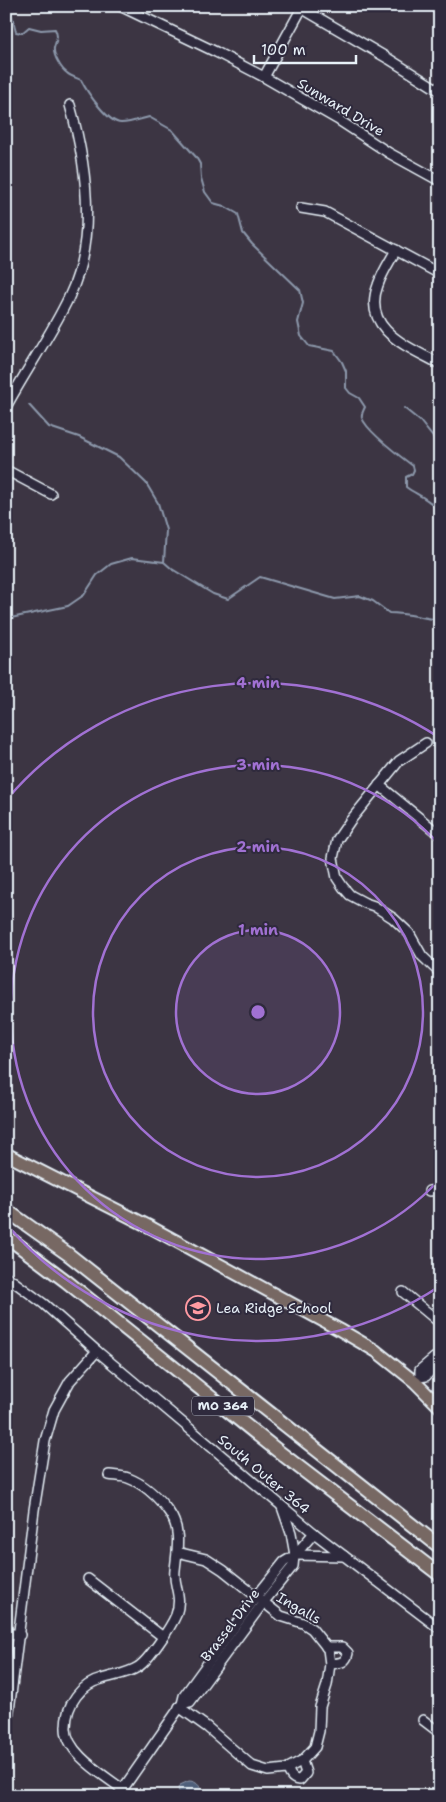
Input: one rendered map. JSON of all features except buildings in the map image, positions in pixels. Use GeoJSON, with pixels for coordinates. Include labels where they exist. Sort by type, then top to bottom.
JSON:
{"type":"FeatureCollection","features":[{"type":"Feature","properties":{"kind":"highway","name":"MO 364"},"geometry":{"type":"LineString","coordinates":[[6,1210],[68,1254],[440,1547]]}},
{"type":"Feature","properties":{"kind":"highway","name":"MO 364"},"geometry":{"type":"LineString","coordinates":[[6,1236],[66,1281],[278,1451],[440,1575]]}},
{"type":"Feature","properties":{"kind":"main road"},"geometry":{"type":"LineString","coordinates":[[6,1154],[152,1228],[340,1330],[418,1379],[440,1407]]}},
{"type":"Feature","properties":{"kind":"street","name":"Sunward Drive"},"geometry":{"type":"LineString","coordinates":[[120,6],[208,48],[264,78],[337,119],[389,153],[440,181]]}},
{"type":"Feature","properties":{"kind":"street"},"geometry":{"type":"LineString","coordinates":[[264,78],[301,7],[389,58],[440,91]]}},
{"type":"Feature","properties":{"kind":"street"},"geometry":{"type":"LineString","coordinates":[[6,407],[70,296],[83,256],[88,216],[76,124],[70,106]]}},
{"type":"Feature","properties":{"kind":"street"},"geometry":{"type":"LineString","coordinates":[[301,208],[325,212],[440,274]]}},
{"type":"Feature","properties":{"kind":"street"},"geometry":{"type":"LineString","coordinates":[[396,250],[376,290],[375,304],[378,317],[384,329],[393,338],[440,364]]}},
{"type":"Feature","properties":{"kind":"street"},"geometry":{"type":"LineString","coordinates":[[6,470],[51,494]]}},
{"type":"Feature","properties":{"kind":"street"},"geometry":{"type":"LineString","coordinates":[[426,743],[398,761],[350,820],[337,840],[333,858],[337,878],[350,895],[374,906],[393,918],[408,933],[422,956],[440,974]]}},
{"type":"Feature","properties":{"kind":"street"},"geometry":{"type":"LineString","coordinates":[[379,785],[440,835]]}},
{"type":"Feature","properties":{"kind":"street"},"geometry":{"type":"LineString","coordinates":[[429,1191],[440,1190]]}},
{"type":"Feature","properties":{"kind":"street","name":"South Outer 364"},"geometry":{"type":"LineString","coordinates":[[6,1276],[44,1304],[97,1351],[314,1533],[440,1629]]}},
{"type":"Feature","properties":{"kind":"street"},"geometry":{"type":"LineString","coordinates":[[403,1292],[440,1323]]}},
{"type":"Feature","properties":{"kind":"street"},"geometry":{"type":"LineString","coordinates":[[6,1735],[20,1635],[34,1510],[45,1441],[54,1410],[70,1381],[97,1351]]}},
{"type":"Feature","properties":{"kind":"street"},"geometry":{"type":"LineString","coordinates":[[418,1379],[420,1370],[434,1358],[440,1356]]}},
{"type":"Feature","properties":{"kind":"street"},"geometry":{"type":"LineString","coordinates":[[110,1475],[128,1478],[150,1491],[160,1500],[172,1517],[178,1540],[174,1574],[180,1600],[175,1616],[163,1637],[139,1666],[125,1673],[90,1683],[77,1694],[69,1710],[66,1727],[70,1744],[78,1754],[120,1793]]}},
{"type":"Feature","properties":{"kind":"street"},"geometry":{"type":"LineString","coordinates":[[282,1506],[292,1533],[295,1556],[344,1556]]}},
{"type":"Feature","properties":{"kind":"street","name":"Brassel Drive"},"geometry":{"type":"LineString","coordinates":[[120,1793],[180,1705],[184,1696],[260,1600],[284,1562],[295,1556],[314,1533]]}},
{"type":"Feature","properties":{"kind":"street","name":"Ingalls"},"geometry":{"type":"LineString","coordinates":[[177,1552],[206,1559],[223,1570],[281,1616],[302,1623],[312,1629],[326,1647],[330,1664],[327,1685],[320,1706],[319,1731],[314,1747],[302,1761],[288,1769],[268,1771],[252,1766],[180,1705]]}},
{"type":"Feature","properties":{"kind":"street"},"geometry":{"type":"LineString","coordinates":[[88,1579],[163,1637]]}},
{"type":"Feature","properties":{"kind":"street"},"geometry":{"type":"LineString","coordinates":[[6,1633],[20,1635]]}},
{"type":"Feature","properties":{"kind":"street"},"geometry":{"type":"LineString","coordinates":[[326,1647],[342,1648],[348,1653],[347,1659],[341,1663],[330,1664]]}},
{"type":"Feature","properties":{"kind":"street"},"geometry":{"type":"LineString","coordinates":[[423,1720],[440,1733]]}},
{"type":"Feature","properties":{"kind":"street","name":"Ingalls"},"geometry":{"type":"LineString","coordinates":[[288,1769],[290,1775],[295,1780],[300,1780],[306,1773],[302,1761]]}},
{"type":"Feature","properties":{"kind":"water"},"geometry":{"type":"Polygon","coordinates":[[[189,1781],[197,1784],[204,1796],[180,1796],[178,1788],[189,1781]]]}},
{"type":"Feature","properties":{"kind":"waterway"},"geometry":{"type":"LineString","coordinates":[[6,7],[12,16],[16,32],[22,33],[29,27],[41,30],[55,29],[57,36],[54,51],[60,65],[68,74],[81,80],[93,99],[110,118],[121,123],[149,117],[172,130],[196,157],[200,164],[205,192],[213,203],[224,206],[238,214],[243,233],[300,290],[303,303],[298,322],[301,336],[309,346],[334,351],[346,371],[346,388],[350,393],[359,398],[365,407],[362,412],[362,418],[365,423],[385,444],[413,466],[412,474],[406,477],[406,487],[440,508]]}},
{"type":"Feature","properties":{"kind":"waterway"},"geometry":{"type":"LineString","coordinates":[[29,405],[49,427],[79,437],[119,457],[146,483],[158,503],[166,530],[164,562]]}},
{"type":"Feature","properties":{"kind":"waterway"},"geometry":{"type":"LineString","coordinates":[[404,408],[420,421],[440,446]]}},
{"type":"Feature","properties":{"kind":"waterway"},"geometry":{"type":"LineString","coordinates":[[440,514],[440,527]]}},
{"type":"Feature","properties":{"kind":"waterway"},"geometry":{"type":"LineString","coordinates":[[6,619],[68,606],[84,595],[97,575],[111,564],[132,558],[164,562],[213,594],[228,599],[260,577],[335,599],[360,596],[373,601],[389,613],[440,620]]}},
{"type":"Feature","properties":{"kind":"place","name":"Lea Ridge School"},"geometry":{"type":"Point","coordinates":[198,1308]}}]}
